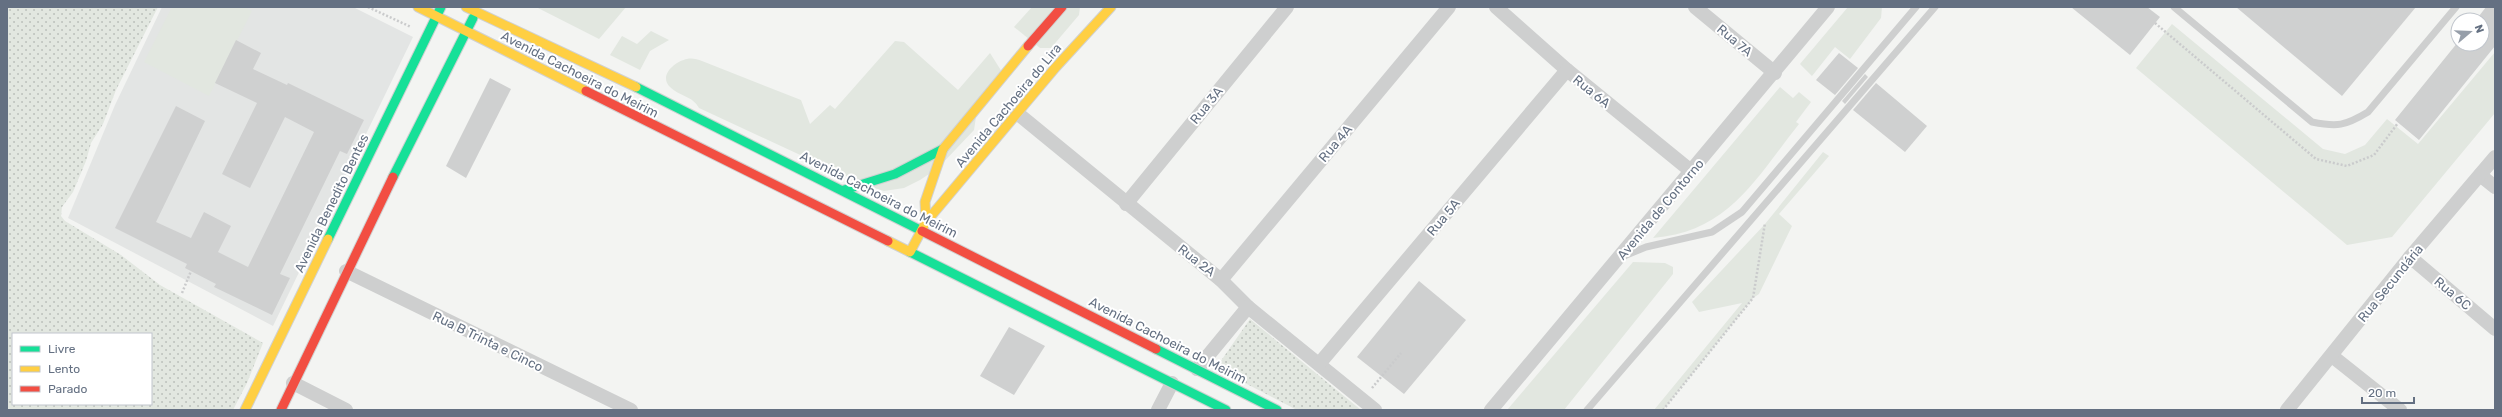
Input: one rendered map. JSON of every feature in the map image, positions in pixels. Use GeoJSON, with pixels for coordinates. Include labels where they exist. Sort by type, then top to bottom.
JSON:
{"type":"FeatureCollection","features":[{"type":"Feature","properties":{"kind":"main road","name":"Avenida Cachoeira do Meirim"},"geometry":{"type":"LineString","coordinates":[[418,7],[1226,410]]}},
{"type":"Feature","properties":{"kind":"main road","name":"Avenida Benedito Bentes"},"geometry":{"type":"LineString","coordinates":[[245,410],[441,7]]}},
{"type":"Feature","properties":{"kind":"main road","name":"Avenida Cachoeira do Meirim"},"geometry":{"type":"LineString","coordinates":[[466,7],[655,96],[1278,410]]}},
{"type":"Feature","properties":{"kind":"main road","name":"Avenida Cachoeira do Lira"},"geometry":{"type":"LineString","coordinates":[[926,222],[925,202],[941,153],[1062,7]]}},
{"type":"Feature","properties":{"kind":"main road","name":"Avenida Cachoeira do Lira"},"geometry":{"type":"LineString","coordinates":[[910,252],[926,222],[1017,113],[1111,7]]}},
{"type":"Feature","properties":{"kind":"main road"},"geometry":{"type":"LineString","coordinates":[[281,410],[346,271],[465,31],[476,12]]}},
{"type":"Feature","properties":{"kind":"main road"},"geometry":{"type":"LineString","coordinates":[[844,190],[886,179],[921,164],[941,153],[948,176],[962,179]]}},
{"type":"Feature","properties":{"kind":"street","name":"Rua 3A"},"geometry":{"type":"LineString","coordinates":[[1126,204],[1287,7]]}},
{"type":"Feature","properties":{"kind":"street","name":"Rua 4A"},"geometry":{"type":"LineString","coordinates":[[1221,280],[1449,7]]}},
{"type":"Feature","properties":{"kind":"street","name":"Rua 6A"},"geometry":{"type":"LineString","coordinates":[[1496,7],[1567,70],[1691,171]]}},
{"type":"Feature","properties":{"kind":"street","name":"Rua 7A"},"geometry":{"type":"LineString","coordinates":[[1695,7],[1775,73]]}},
{"type":"Feature","properties":{"kind":"street","name":"Avenida de Contorno"},"geometry":{"type":"LineString","coordinates":[[1491,410],[1775,73],[1828,7]]}},
{"type":"Feature","properties":{"kind":"street","name":"Rua 5A"},"geometry":{"type":"LineString","coordinates":[[1319,364],[1567,70]]}},
{"type":"Feature","properties":{"kind":"street","name":"Rua 2A"},"geometry":{"type":"LineString","coordinates":[[1017,113],[1126,204],[1221,280],[1248,307],[1375,410]]}},
{"type":"Feature","properties":{"kind":"street","name":"Rua Secundária"},"geometry":{"type":"LineString","coordinates":[[2287,410],[2410,258],[2495,157]]}},
{"type":"Feature","properties":{"kind":"street"},"geometry":{"type":"LineString","coordinates":[[2480,175],[2495,186]]}},
{"type":"Feature","properties":{"kind":"street","name":"Rua 6C"},"geometry":{"type":"LineString","coordinates":[[2410,258],[2495,329]]}},
{"type":"Feature","properties":{"kind":"street","name":"Rua B Trinta e Cinco"},"geometry":{"type":"LineString","coordinates":[[346,271],[631,410]]}},
{"type":"Feature","properties":{"kind":"street"},"geometry":{"type":"LineString","coordinates":[[1197,369],[1248,307]]}},
{"type":"Feature","properties":{"kind":"street"},"geometry":{"type":"LineString","coordinates":[[2332,356],[2400,410]]}},
{"type":"Feature","properties":{"kind":"street"},"geometry":{"type":"LineString","coordinates":[[292,384],[346,410]]}},
{"type":"Feature","properties":{"kind":"street"},"geometry":{"type":"LineString","coordinates":[[1158,410],[1172,384]]}},
{"type":"Feature","properties":{"kind":"lane"},"geometry":{"type":"LineString","coordinates":[[1619,258],[1646,247],[1712,232],[1742,212],[1916,7]]}},
{"type":"Feature","properties":{"kind":"lane"},"geometry":{"type":"LineString","coordinates":[[1587,410],[1935,7]]}},
{"type":"Feature","properties":{"kind":"lane"},"geometry":{"type":"LineString","coordinates":[[2174,7],[2312,122],[2333,126],[2350,123],[2368,112],[2456,7]]}},
{"type":"Feature","properties":{"kind":"path"},"geometry":{"type":"LineString","coordinates":[[2155,24],[2316,159],[2347,166],[2374,155],[2398,123]]}},
{"type":"Feature","properties":{"kind":"path"},"geometry":{"type":"LineString","coordinates":[[1663,410],[1753,298],[1765,224],[1770,218]]}},
{"type":"Feature","properties":{"kind":"path"},"geometry":{"type":"LineString","coordinates":[[182,293],[191,271]]}},
{"type":"Feature","properties":{"kind":"path"},"geometry":{"type":"LineString","coordinates":[[1362,400],[1401,353]]}},
{"type":"Feature","properties":{"kind":"shaded area"},"geometry":{"type":"Polygon","coordinates":[[[7,7],[158,7],[116,90],[103,124],[91,143],[86,161],[73,192],[62,207],[61,216],[65,221],[121,255],[160,285],[263,343],[247,383],[233,410],[7,410],[7,7]]]}},
{"type":"Feature","properties":{"kind":"shaded area"},"geometry":{"type":"Polygon","coordinates":[[[162,7],[353,7],[413,37],[273,326],[68,218],[115,105],[162,7]]]}},
{"type":"Feature","properties":{"kind":"shaded area"},"geometry":{"type":"Polygon","coordinates":[[[172,7],[244,7],[252,11],[209,96],[144,62],[172,7]]]}},
{"type":"Feature","properties":{"kind":"shaded area"},"geometry":{"type":"Polygon","coordinates":[[[536,7],[626,7],[599,39],[536,7]]]}},
{"type":"Feature","properties":{"kind":"shaded area"},"geometry":{"type":"Polygon","coordinates":[[[1032,7],[1080,7],[1079,15],[1051,48],[1040,48],[1014,27],[1032,7]]]}},
{"type":"Feature","properties":{"kind":"shaded area"},"geometry":{"type":"Polygon","coordinates":[[[1848,7],[1882,7],[1881,18],[1850,59],[1835,47],[1812,76],[1800,64],[1848,7]]]}},
{"type":"Feature","properties":{"kind":"shaded area"},"geometry":{"type":"Polygon","coordinates":[[[2172,24],[2323,149],[2345,154],[2365,145],[2387,119],[2418,144],[2495,52],[2495,113],[2392,237],[2347,245],[2136,68],[2172,24]]]}},
{"type":"Feature","properties":{"kind":"shaded area"},"geometry":{"type":"Polygon","coordinates":[[[651,31],[669,40],[650,51],[640,70],[610,55],[622,36],[637,44],[651,31]]]}},
{"type":"Feature","properties":{"kind":"shaded area"},"geometry":{"type":"Polygon","coordinates":[[[895,41],[904,42],[958,90],[990,53],[1002,72],[976,117],[974,130],[938,168],[920,180],[904,188],[884,191],[865,185],[699,108],[690,98],[670,87],[666,78],[670,69],[683,60],[700,60],[801,100],[810,124],[830,105],[835,109],[895,41]]]}},
{"type":"Feature","properties":{"kind":"shaded area"},"geometry":{"type":"Polygon","coordinates":[[[1780,87],[1793,98],[1799,92],[1811,102],[1796,122],[1799,124],[1754,182],[1721,214],[1702,225],[1679,234],[1653,238],[1780,87]]]}},
{"type":"Feature","properties":{"kind":"shaded area"},"geometry":{"type":"Polygon","coordinates":[[[1823,152],[1829,156],[1779,214],[1792,226],[1759,294],[1753,298],[1663,410],[1654,410],[1742,303],[1699,312],[1692,302],[1765,224],[1823,152]]]}},
{"type":"Feature","properties":{"kind":"shaded area"},"geometry":{"type":"Polygon","coordinates":[[[1633,262],[1665,263],[1673,267],[1673,274],[1564,410],[1507,410],[1633,262]]]}},
{"type":"Feature","properties":{"kind":"shaded area"},"geometry":{"type":"Polygon","coordinates":[[[1250,319],[1361,410],[1297,410],[1216,368],[1250,319]]]}},
{"type":"Feature","properties":{"kind":"building"},"geometry":{"type":"Polygon","coordinates":[[[2071,7],[2147,7],[2160,17],[2130,55],[2071,7]]]}},
{"type":"Feature","properties":{"kind":"building"},"geometry":{"type":"Polygon","coordinates":[[[2236,7],[2416,7],[2342,96],[2236,7]]]}},
{"type":"Feature","properties":{"kind":"building"},"geometry":{"type":"Polygon","coordinates":[[[2486,7],[2495,7],[2495,46],[2419,140],[2395,120],[2450,52],[2490,52],[2490,12],[2482,12],[2486,7]]]}},
{"type":"Feature","properties":{"kind":"building"},"geometry":{"type":"Polygon","coordinates":[[[236,40],[261,53],[253,69],[287,85],[288,83],[364,120],[347,154],[340,151],[280,274],[290,278],[272,315],[214,287],[216,284],[185,268],[187,264],[115,228],[176,106],[205,121],[156,222],[191,238],[204,212],[231,226],[218,252],[248,267],[314,132],[285,117],[250,188],[222,174],[257,103],[215,83],[236,40]]]}},
{"type":"Feature","properties":{"kind":"building"},"geometry":{"type":"Polygon","coordinates":[[[1839,53],[1858,68],[1835,95],[1816,80],[1839,53]]]}},
{"type":"Feature","properties":{"kind":"building"},"geometry":{"type":"Polygon","coordinates":[[[1865,74],[1868,77],[1845,104],[1842,101],[1865,74]]]}},
{"type":"Feature","properties":{"kind":"building"},"geometry":{"type":"Polygon","coordinates":[[[490,78],[511,89],[466,178],[446,166],[490,78]]]}},
{"type":"Feature","properties":{"kind":"building"},"geometry":{"type":"Polygon","coordinates":[[[1876,83],[1927,126],[1905,152],[1853,110],[1876,83]]]}},
{"type":"Feature","properties":{"kind":"building"},"geometry":{"type":"Polygon","coordinates":[[[1419,281],[1466,320],[1404,394],[1357,357],[1419,281]]]}},
{"type":"Feature","properties":{"kind":"building"},"geometry":{"type":"Polygon","coordinates":[[[1009,327],[1045,346],[1014,395],[980,376],[1009,327]]]}},
{"type":"Feature","properties":{"kind":"traffic: fast"},"geometry":{"type":"LineString","coordinates":[[328,239],[441,7]]}},
{"type":"Feature","properties":{"kind":"traffic: fast"},"geometry":{"type":"LineString","coordinates":[[393,177],[473,18]]}},
{"type":"Feature","properties":{"kind":"traffic: fast"},"geometry":{"type":"LineString","coordinates":[[636,87],[922,231]]}},
{"type":"Feature","properties":{"kind":"traffic: fast"},"geometry":{"type":"LineString","coordinates":[[844,190],[895,174],[943,149]]}},
{"type":"Feature","properties":{"kind":"traffic: fast"},"geometry":{"type":"LineString","coordinates":[[910,252],[1226,410]]}},
{"type":"Feature","properties":{"kind":"traffic: fast"},"geometry":{"type":"LineString","coordinates":[[1156,349],[1277,410]]}},
{"type":"Feature","properties":{"kind":"traffic: slow"},"geometry":{"type":"LineString","coordinates":[[418,7],[586,91]]}},
{"type":"Feature","properties":{"kind":"traffic: slow"},"geometry":{"type":"LineString","coordinates":[[466,7],[636,87]]}},
{"type":"Feature","properties":{"kind":"traffic: slow"},"geometry":{"type":"LineString","coordinates":[[888,241],[910,252],[926,222],[1055,68],[1111,7]]}},
{"type":"Feature","properties":{"kind":"traffic: slow"},"geometry":{"type":"LineString","coordinates":[[926,222],[925,202],[943,149],[1028,46]]}},
{"type":"Feature","properties":{"kind":"traffic: slow"},"geometry":{"type":"LineString","coordinates":[[245,410],[328,239]]}},
{"type":"Feature","properties":{"kind":"traffic: jam"},"geometry":{"type":"LineString","coordinates":[[1028,46],[1062,7]]}},
{"type":"Feature","properties":{"kind":"traffic: jam"},"geometry":{"type":"LineString","coordinates":[[586,91],[888,241]]}},
{"type":"Feature","properties":{"kind":"traffic: jam"},"geometry":{"type":"LineString","coordinates":[[281,410],[393,177]]}},
{"type":"Feature","properties":{"kind":"traffic: jam"},"geometry":{"type":"LineString","coordinates":[[922,231],[1156,349]]}}]}
